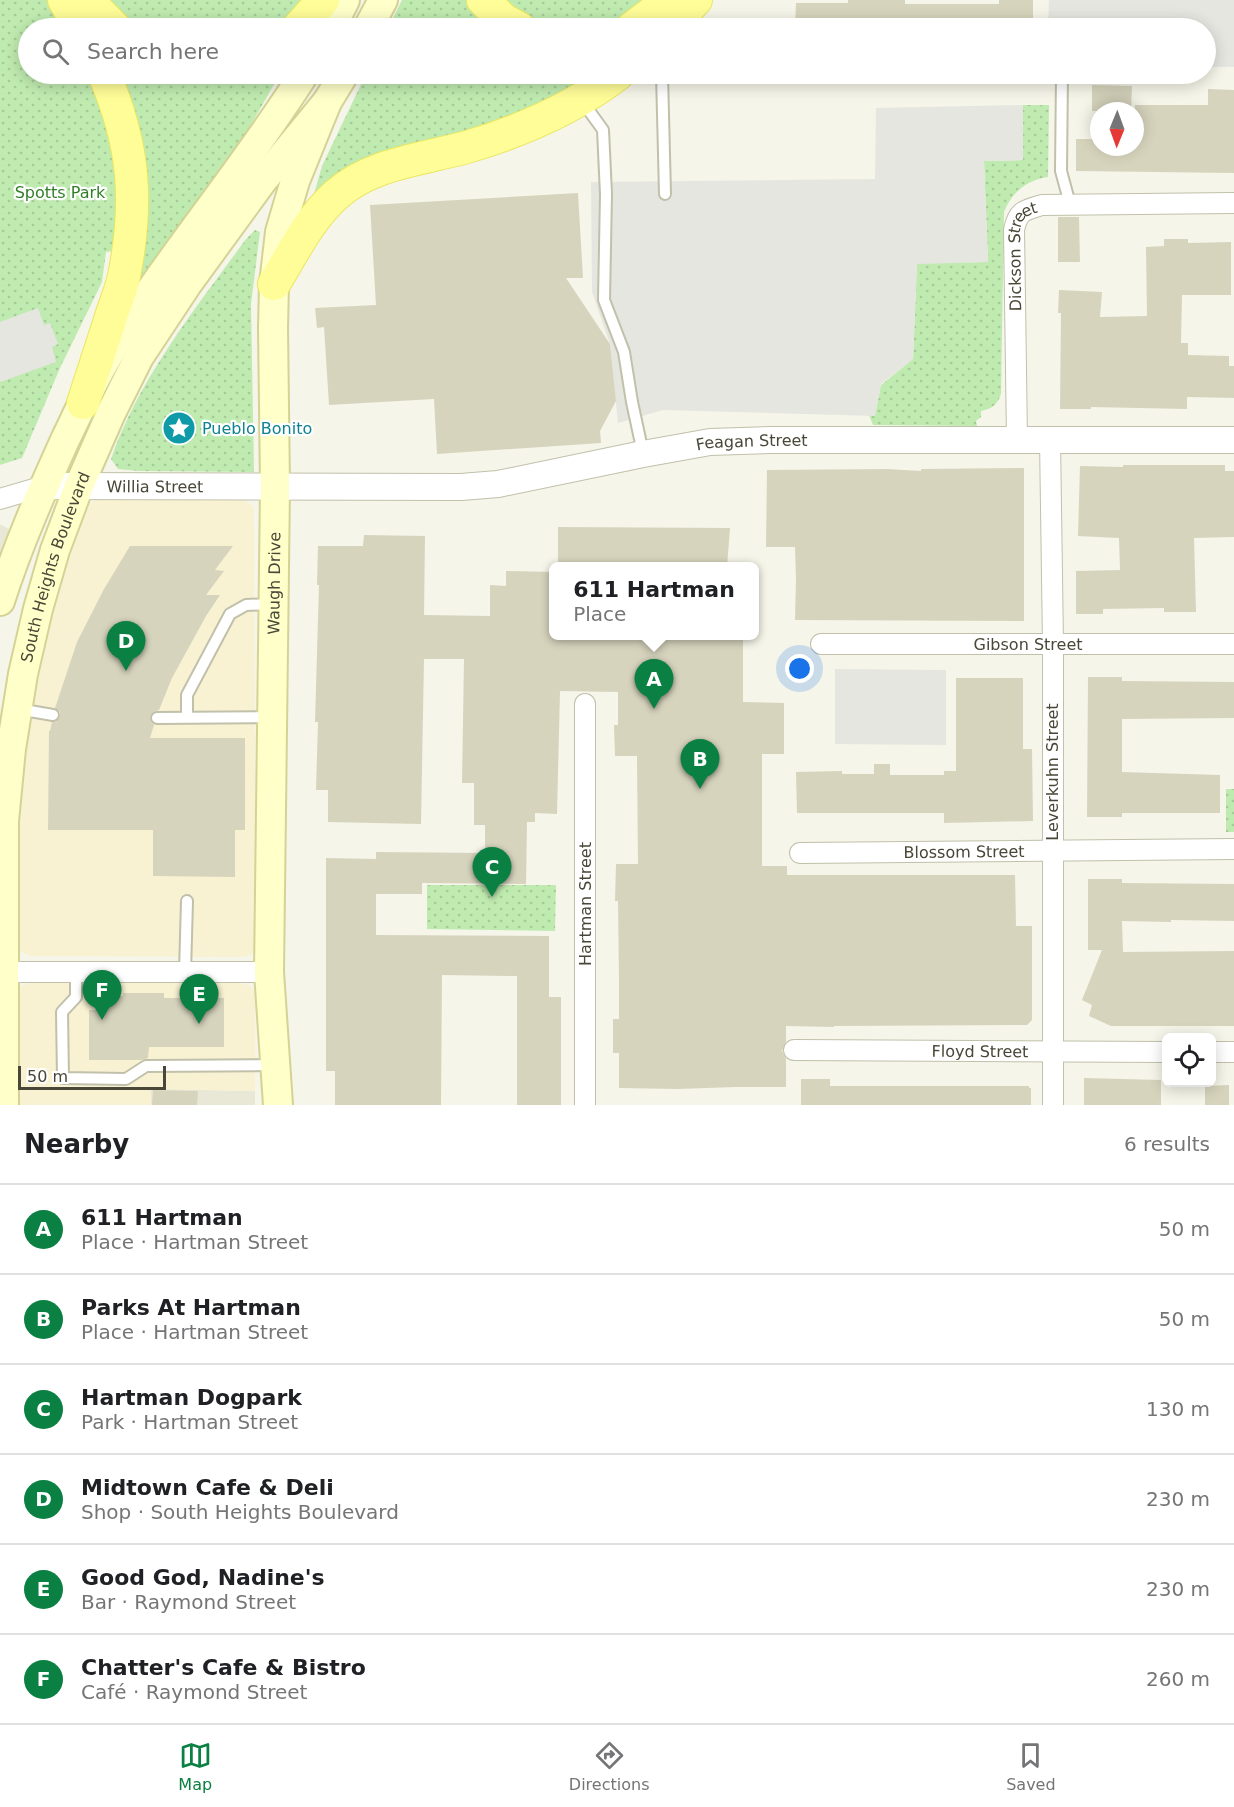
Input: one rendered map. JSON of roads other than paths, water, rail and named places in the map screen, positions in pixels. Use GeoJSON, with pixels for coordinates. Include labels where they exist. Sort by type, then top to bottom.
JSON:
{"type":"FeatureCollection","features":[{"type":"Feature","properties":{"kind":"main road"},"geometry":{"type":"LineString","coordinates":[[64,0],[74,18]]}},
{"type":"Feature","properties":{"kind":"main road"},"geometry":{"type":"LineString","coordinates":[[89,0],[104,18]]}},
{"type":"Feature","properties":{"kind":"main road"},"geometry":{"type":"LineString","coordinates":[[307,18],[323,0]]}},
{"type":"Feature","properties":{"kind":"main road"},"geometry":{"type":"LineString","coordinates":[[336,18],[345,0]]}},
{"type":"Feature","properties":{"kind":"main road"},"geometry":{"type":"LineString","coordinates":[[373,18],[382,0]]}},
{"type":"Feature","properties":{"kind":"main road"},"geometry":{"type":"LineString","coordinates":[[483,0],[502,18]]}},
{"type":"Feature","properties":{"kind":"main road"},"geometry":{"type":"LineString","coordinates":[[645,18],[666,0]]}},
{"type":"Feature","properties":{"kind":"main road"},"geometry":{"type":"LineString","coordinates":[[679,18],[696,0]]}},
{"type":"Feature","properties":{"kind":"main road"},"geometry":{"type":"LineString","coordinates":[[83,403],[123,278],[130,240],[131,167],[125,131],[108,84]]}},
{"type":"Feature","properties":{"kind":"main road","name":"South Heights Boulevard"},"geometry":{"type":"LineString","coordinates":[[0,601],[21,540],[44,486],[83,403],[115,344],[297,84]]}},
{"type":"Feature","properties":{"kind":"main road","name":"Waugh Drive"},"geometry":{"type":"LineString","coordinates":[[278,1105],[269,972],[275,487],[274,284],[280,232],[296,181],[327,102],[338,84]]}},
{"type":"Feature","properties":{"kind":"main road"},"geometry":{"type":"LineString","coordinates":[[274,284],[312,221],[337,193],[362,177],[389,167],[504,135],[540,121],[603,84]]}},
{"type":"Feature","properties":{"kind":"main road","name":"South Heights Boulevard"},"geometry":{"type":"LineString","coordinates":[[4,1105],[2,972],[4,779],[23,674],[38,609],[56,550],[79,486],[139,357],[188,283],[263,180],[327,102]]}},
{"type":"Feature","properties":{"kind":"street","name":"Dickson Street"},"geometry":{"type":"LineString","coordinates":[[1017,439],[1014,230],[1017,218],[1024,210],[1042,205],[1070,204],[1234,203]]}},
{"type":"Feature","properties":{"kind":"street","name":"Feagan Street"},"geometry":{"type":"LineString","coordinates":[[275,487],[461,487],[498,484],[710,442],[1017,439],[1234,440]]}},
{"type":"Feature","properties":{"kind":"street","name":"Leverkuhn Street"},"geometry":{"type":"LineString","coordinates":[[1050,439],[1053,644],[1053,1105]]}},
{"type":"Feature","properties":{"kind":"street","name":"Willia Street"},"geometry":{"type":"LineString","coordinates":[[0,499],[44,486],[275,487]]}},
{"type":"Feature","properties":{"kind":"street","name":"Gibson Street"},"geometry":{"type":"LineString","coordinates":[[821,644],[1234,644]]}},
{"type":"Feature","properties":{"kind":"street","name":"Hartman Street"},"geometry":{"type":"LineString","coordinates":[[585,704],[585,1105]]}},
{"type":"Feature","properties":{"kind":"street","name":"Blossom Street"},"geometry":{"type":"LineString","coordinates":[[800,853],[1234,849]]}},
{"type":"Feature","properties":{"kind":"street"},"geometry":{"type":"LineString","coordinates":[[2,972],[269,972]]}},
{"type":"Feature","properties":{"kind":"street","name":"Floyd Street"},"geometry":{"type":"LineString","coordinates":[[794,1050],[1162,1052]]}},
{"type":"Feature","properties":{"kind":"street"},"geometry":{"type":"LineString","coordinates":[[1216,1052],[1234,1052]]}},
{"type":"Feature","properties":{"kind":"lane"},"geometry":{"type":"LineString","coordinates":[[662,84],[665,194]]}},
{"type":"Feature","properties":{"kind":"lane"},"geometry":{"type":"LineString","coordinates":[[1062,84],[1061,171],[1070,204]]}},
{"type":"Feature","properties":{"kind":"lane"},"geometry":{"type":"LineString","coordinates":[[580,99],[603,130],[606,194],[604,300],[624,352],[643,454]]}},
{"type":"Feature","properties":{"kind":"lane"},"geometry":{"type":"LineString","coordinates":[[187,717],[187,695],[230,614],[246,605],[273,604]]}},
{"type":"Feature","properties":{"kind":"lane"},"geometry":{"type":"LineString","coordinates":[[17,709],[53,716]]}},
{"type":"Feature","properties":{"kind":"lane"},"geometry":{"type":"LineString","coordinates":[[157,718],[272,717]]}},
{"type":"Feature","properties":{"kind":"lane"},"geometry":{"type":"LineString","coordinates":[[185,972],[187,900]]}},
{"type":"Feature","properties":{"kind":"lane"},"geometry":{"type":"LineString","coordinates":[[76,972],[76,997],[62,1012],[63,1078],[126,1078],[146,1066],[275,1065]]}},
{"type":"Feature","properties":{"kind":"place","name":"Pueblo Bonito"},"geometry":{"type":"Point","coordinates":[179,428]}},
{"type":"Feature","properties":{"kind":"place","name":"Midtown Cafe & Deli"},"geometry":{"type":"Point","coordinates":[126,671]}},
{"type":"Feature","properties":{"kind":"place","name":"611 Hartman"},"geometry":{"type":"Point","coordinates":[654,709]}},
{"type":"Feature","properties":{"kind":"place","name":"Parks At Hartman"},"geometry":{"type":"Point","coordinates":[700,789]}},
{"type":"Feature","properties":{"kind":"place","name":"Hartman Dogpark"},"geometry":{"type":"Point","coordinates":[492,897]}},
{"type":"Feature","properties":{"kind":"place","name":"Chatter's Cafe & Bistro"},"geometry":{"type":"Point","coordinates":[102,1020]}},
{"type":"Feature","properties":{"kind":"place","name":"Good God, Nadine's"},"geometry":{"type":"Point","coordinates":[199,1024]}},
{"type":"Feature","properties":{"kind":"park label","name":"Spotts Park"},"geometry":{"type":"Point","coordinates":[60,192]}}]}
